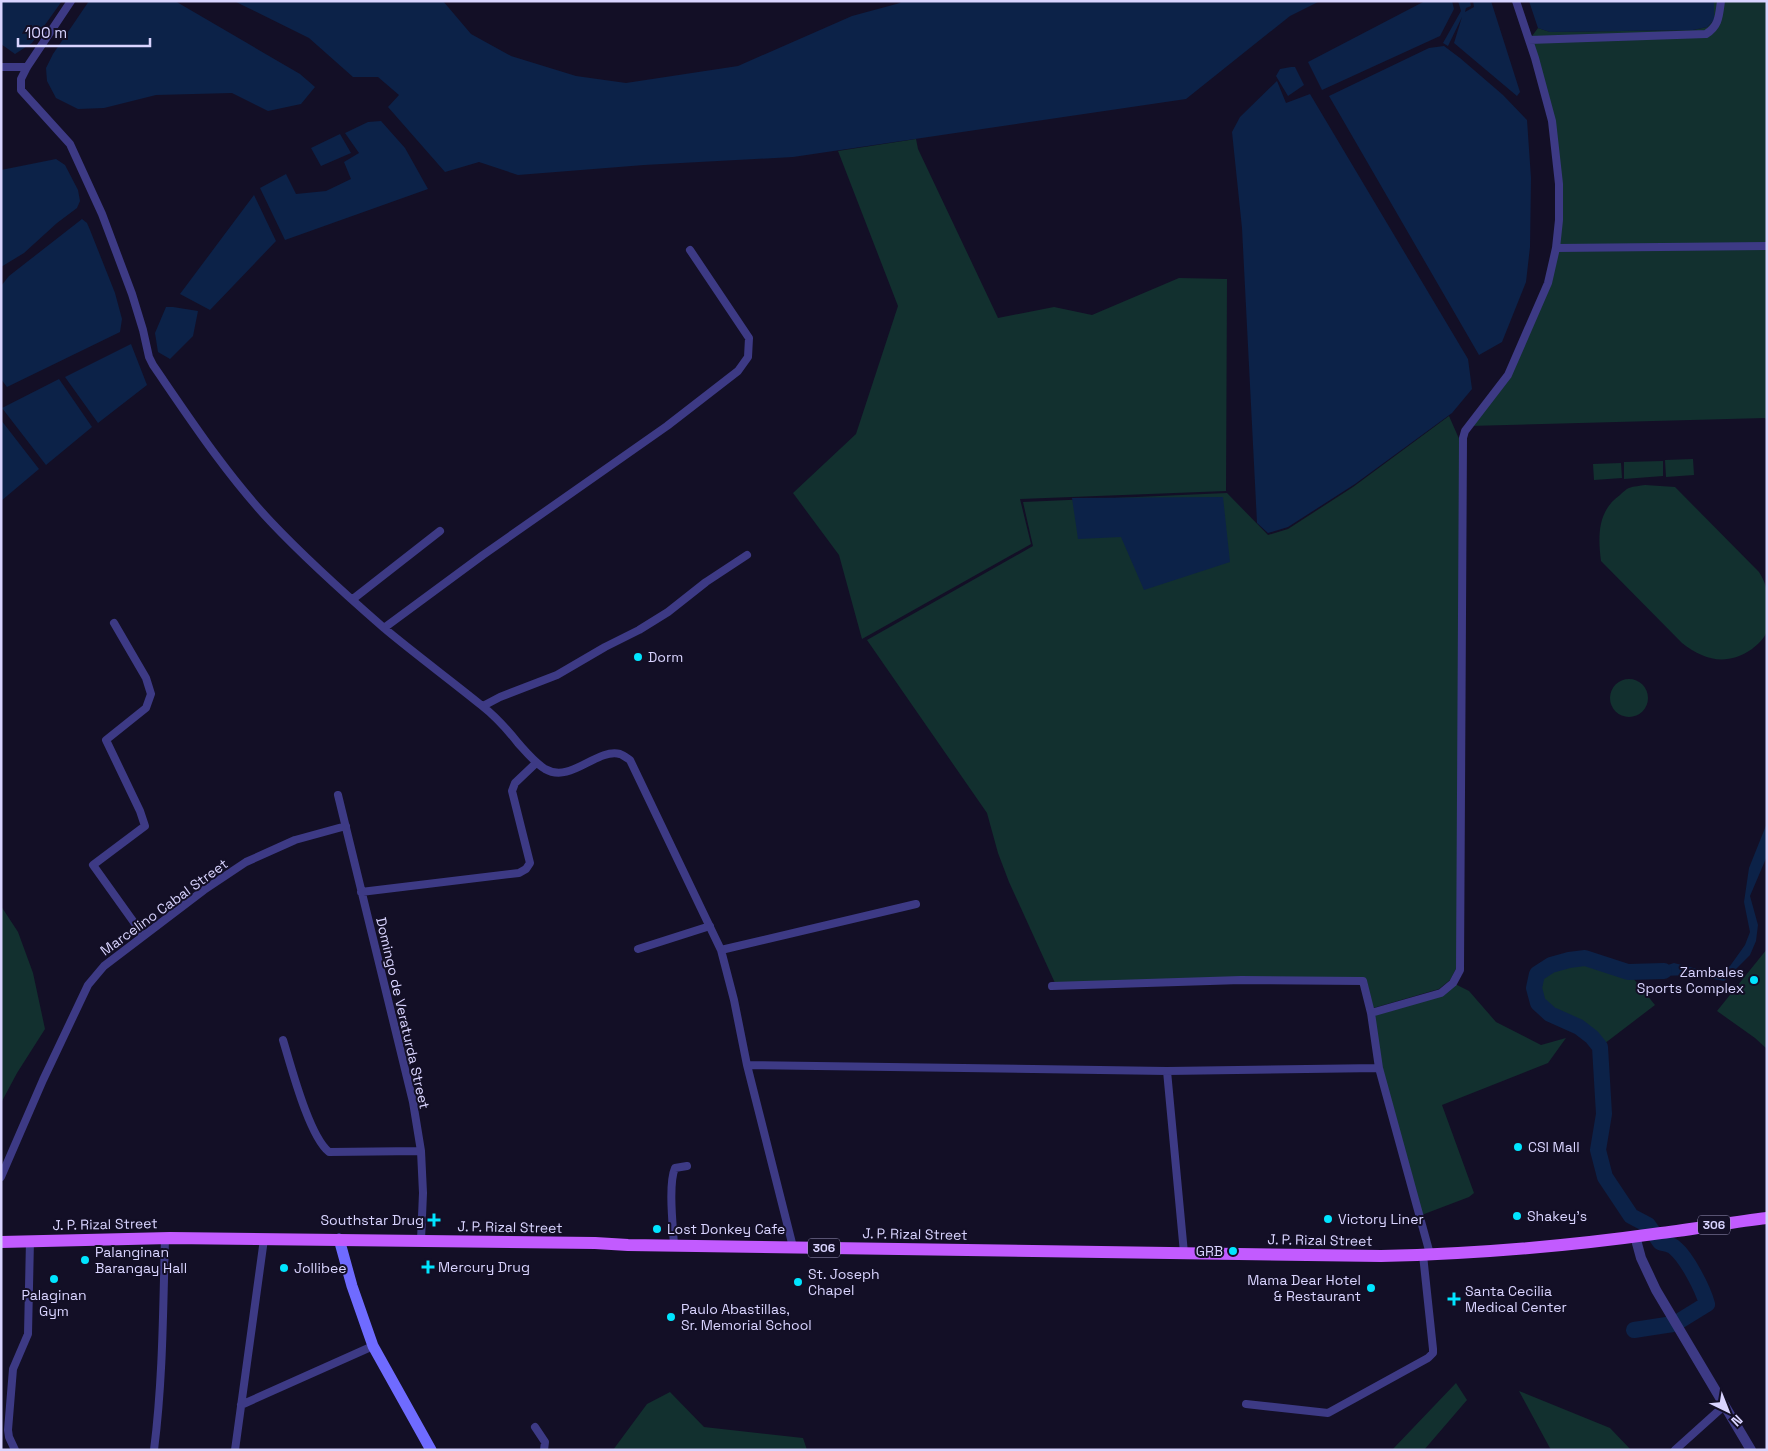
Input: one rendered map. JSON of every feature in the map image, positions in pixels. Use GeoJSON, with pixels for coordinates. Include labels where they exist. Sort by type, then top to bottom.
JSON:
{"type":"FeatureCollection","features":[{"type":"Feature","properties":{"kind":"main road","name":"J. P. Rizal Street"},"geometry":{"type":"LineString","coordinates":[[1,1242],[165,1238],[421,1240],[1184,1253],[1426,1255],[1504,1251],[1641,1236],[1767,1218]]}},
{"type":"Feature","properties":{"kind":"main road"},"geometry":{"type":"LineString","coordinates":[[339,1240],[352,1286],[374,1346],[431,1450]]}},
{"type":"Feature","properties":{"kind":"street"},"geometry":{"type":"LineString","coordinates":[[71,1],[26,67],[21,79],[21,90],[70,144],[102,214],[132,294],[149,357],[153,365],[194,425],[248,496],[303,555],[384,628],[483,706],[536,762],[547,770],[566,772],[607,755],[620,754],[630,760],[721,950],[731,985],[747,1064],[793,1247]]}},
{"type":"Feature","properties":{"kind":"street"},"geometry":{"type":"LineString","coordinates":[[1371,1013],[1441,993],[1453,983],[1460,970],[1463,438],[1465,431],[1508,375],[1548,283],[1556,248],[1559,220],[1559,184],[1552,122],[1516,1]]}},
{"type":"Feature","properties":{"kind":"street"},"geometry":{"type":"LineString","coordinates":[[1529,40],[1706,34],[1715,29],[1719,20],[1721,1]]}},
{"type":"Feature","properties":{"kind":"street"},"geometry":{"type":"LineString","coordinates":[[1,67],[26,67]]}},
{"type":"Feature","properties":{"kind":"street"},"geometry":{"type":"LineString","coordinates":[[1556,248],[1767,246]]}},
{"type":"Feature","properties":{"kind":"street"},"geometry":{"type":"LineString","coordinates":[[384,628],[483,555],[667,426],[738,371],[748,357],[749,338],[690,250]]}},
{"type":"Feature","properties":{"kind":"street"},"geometry":{"type":"LineString","coordinates":[[352,599],[440,530]]}},
{"type":"Feature","properties":{"kind":"street"},"geometry":{"type":"LineString","coordinates":[[483,706],[500,696],[557,675],[639,630],[668,612],[706,582],[747,555]]}},
{"type":"Feature","properties":{"kind":"street"},"geometry":{"type":"LineString","coordinates":[[114,623],[146,678],[151,694],[146,708],[106,740],[140,810],[145,826],[93,865],[143,935]]}},
{"type":"Feature","properties":{"kind":"street"},"geometry":{"type":"LineString","coordinates":[[362,892],[520,873],[526,869],[530,863],[512,791],[515,783],[536,762]]}},
{"type":"Feature","properties":{"kind":"street","name":"Domingo de Veraturda Street"},"geometry":{"type":"LineString","coordinates":[[338,795],[413,1102],[421,1151],[423,1192],[421,1240]]}},
{"type":"Feature","properties":{"kind":"street","name":"Marcelino Cabal Street"},"geometry":{"type":"LineString","coordinates":[[1,1177],[43,1080],[88,985],[104,966],[204,890],[246,862],[295,840],[346,826]]}},
{"type":"Feature","properties":{"kind":"street"},"geometry":{"type":"LineString","coordinates":[[721,950],[916,904]]}},
{"type":"Feature","properties":{"kind":"street"},"geometry":{"type":"LineString","coordinates":[[638,949],[710,926]]}},
{"type":"Feature","properties":{"kind":"street"},"geometry":{"type":"LineString","coordinates":[[1052,986],[1241,980],[1363,981],[1371,1013],[1379,1068],[1426,1255],[1433,1353],[1428,1358],[1328,1413],[1246,1404]]}},
{"type":"Feature","properties":{"kind":"street"},"geometry":{"type":"LineString","coordinates":[[283,1040],[298,1091],[324,1148],[329,1152],[421,1151]]}},
{"type":"Feature","properties":{"kind":"street"},"geometry":{"type":"LineString","coordinates":[[747,1064],[1167,1071],[1379,1068]]}},
{"type":"Feature","properties":{"kind":"street"},"geometry":{"type":"LineString","coordinates":[[1167,1071],[1184,1253]]}},
{"type":"Feature","properties":{"kind":"street"},"geometry":{"type":"LineString","coordinates":[[674,1245],[673,1172],[675,1168],[687,1166]]}},
{"type":"Feature","properties":{"kind":"street"},"geometry":{"type":"LineString","coordinates":[[1641,1236],[1641,1258],[1650,1277],[1751,1450]]}},
{"type":"Feature","properties":{"kind":"street"},"geometry":{"type":"LineString","coordinates":[[154,1450],[163,1348],[165,1238]]}},
{"type":"Feature","properties":{"kind":"street"},"geometry":{"type":"LineString","coordinates":[[235,1450],[264,1239]]}},
{"type":"Feature","properties":{"kind":"street"},"geometry":{"type":"LineString","coordinates":[[15,1450],[8,1430],[13,1369],[28,1334],[30,1240]]}},
{"type":"Feature","properties":{"kind":"street"},"geometry":{"type":"LineString","coordinates":[[241,1405],[374,1346]]}},
{"type":"Feature","properties":{"kind":"street"},"geometry":{"type":"LineString","coordinates":[[1675,1450],[1725,1405]]}},
{"type":"Feature","properties":{"kind":"street"},"geometry":{"type":"LineString","coordinates":[[535,1427],[546,1442],[544,1450]]}},
{"type":"Feature","properties":{"kind":"green space"},"geometry":{"type":"Polygon","coordinates":[[[1714,1],[1767,1],[1767,422],[1765,418],[1469,426],[1508,375],[1548,283],[1559,220],[1552,122],[1529,40],[1538,28],[1550,32],[1693,30],[1707,27],[1714,20],[1714,1]]]}},
{"type":"Feature","properties":{"kind":"green space"},"geometry":{"type":"Polygon","coordinates":[[[916,139],[918,149],[998,318],[1054,307],[1092,315],[1179,278],[1227,279],[1226,491],[1020,499],[1031,544],[862,639],[839,555],[793,493],[856,434],[898,306],[838,151],[916,139]]]}},
{"type":"Feature","properties":{"kind":"green space"},"geometry":{"type":"Polygon","coordinates":[[[1449,416],[1460,441],[1457,967],[1450,980],[1439,989],[1370,1009],[1362,977],[1055,983],[1009,882],[998,853],[987,813],[867,640],[1033,546],[1023,502],[1227,493],[1268,535],[1288,529],[1353,487],[1449,416]]]}},
{"type":"Feature","properties":{"kind":"green space"},"geometry":{"type":"Polygon","coordinates":[[[1693,459],[1694,475],[1666,477],[1665,460],[1693,459]]]}},
{"type":"Feature","properties":{"kind":"green space"},"geometry":{"type":"Polygon","coordinates":[[[1663,461],[1663,476],[1624,479],[1624,462],[1663,461]]]}},
{"type":"Feature","properties":{"kind":"green space"},"geometry":{"type":"Polygon","coordinates":[[[1621,463],[1622,478],[1594,480],[1593,464],[1621,463]]]}},
{"type":"Feature","properties":{"kind":"green space"},"geometry":{"type":"Polygon","coordinates":[[[1645,485],[1675,487],[1759,572],[1766,589],[1767,629],[1763,639],[1752,649],[1734,658],[1725,659],[1716,659],[1699,654],[1682,643],[1601,561],[1599,543],[1601,525],[1607,509],[1612,501],[1627,489],[1645,485]]]}},
{"type":"Feature","properties":{"kind":"green space"},"geometry":{"type":"Polygon","coordinates":[[[1629,679],[1643,684],[1648,698],[1643,712],[1629,717],[1615,712],[1610,698],[1615,684],[1629,679]]]}},
{"type":"Feature","properties":{"kind":"green space"},"geometry":{"type":"Polygon","coordinates":[[[1,906],[18,932],[33,973],[45,1029],[17,1073],[1,1103],[1,906]]]}},
{"type":"Feature","properties":{"kind":"green space","name":"Zambales Sports Complex"},"geometry":{"type":"Polygon","coordinates":[[[1767,949],[1767,1049],[1717,1011],[1767,949]]]}},
{"type":"Feature","properties":{"kind":"green space"},"geometry":{"type":"Polygon","coordinates":[[[1585,958],[1628,972],[1655,1005],[1600,1047],[1583,1030],[1545,1010],[1536,997],[1537,974],[1560,963],[1585,958]]]}},
{"type":"Feature","properties":{"kind":"green space"},"geometry":{"type":"Polygon","coordinates":[[[1453,983],[1469,991],[1496,1022],[1541,1045],[1566,1038],[1548,1063],[1442,1105],[1474,1193],[1469,1197],[1419,1216],[1379,1068],[1371,1013],[1441,993],[1453,983]]]}},
{"type":"Feature","properties":{"kind":"green space"},"geometry":{"type":"Polygon","coordinates":[[[1456,1383],[1467,1400],[1424,1450],[1392,1450],[1456,1383]]]}},
{"type":"Feature","properties":{"kind":"green space"},"geometry":{"type":"Polygon","coordinates":[[[1519,1391],[1610,1428],[1631,1450],[1551,1450],[1519,1391]]]}},
{"type":"Feature","properties":{"kind":"green space"},"geometry":{"type":"Polygon","coordinates":[[[670,1392],[704,1427],[803,1438],[807,1450],[613,1450],[647,1404],[670,1392]]]}},
{"type":"Feature","properties":{"kind":"water"},"geometry":{"type":"Polygon","coordinates":[[[1,1],[62,1],[32,43],[15,54],[1,44],[1,1]]]}},
{"type":"Feature","properties":{"kind":"water"},"geometry":{"type":"Polygon","coordinates":[[[89,1],[175,1],[300,74],[315,87],[301,104],[268,111],[232,93],[156,95],[104,108],[78,109],[56,98],[47,81],[46,68],[53,54],[89,1]]]}},
{"type":"Feature","properties":{"kind":"water"},"geometry":{"type":"Polygon","coordinates":[[[234,1],[443,1],[471,34],[511,56],[576,76],[626,83],[738,66],[852,16],[900,3],[901,1],[1320,1],[1290,16],[1186,99],[793,157],[644,165],[518,175],[479,162],[445,172],[388,107],[399,95],[378,77],[353,77],[309,38],[234,1]]]}},
{"type":"Feature","properties":{"kind":"water"},"geometry":{"type":"Polygon","coordinates":[[[1425,1],[1452,1],[1454,9],[1440,36],[1322,90],[1308,62],[1425,1]]]}},
{"type":"Feature","properties":{"kind":"water"},"geometry":{"type":"Polygon","coordinates":[[[1458,1],[1470,1],[1471,6],[1466,8],[1465,12],[1474,7],[1473,1],[1491,1],[1520,92],[1517,96],[1454,43],[1462,17],[1448,46],[1443,43],[1461,11],[1458,1]]]}},
{"type":"Feature","properties":{"kind":"water"},"geometry":{"type":"Polygon","coordinates":[[[1529,1],[1714,1],[1714,20],[1707,27],[1693,30],[1550,32],[1538,28],[1529,1]]]}},
{"type":"Feature","properties":{"kind":"water"},"geometry":{"type":"Polygon","coordinates":[[[1444,46],[1503,95],[1527,120],[1531,178],[1530,247],[1526,282],[1502,342],[1479,355],[1329,96],[1429,48],[1444,46]]]}},
{"type":"Feature","properties":{"kind":"water"},"geometry":{"type":"Polygon","coordinates":[[[1295,67],[1304,85],[1288,96],[1276,76],[1280,69],[1295,67]]]}},
{"type":"Feature","properties":{"kind":"water"},"geometry":{"type":"Polygon","coordinates":[[[1277,81],[1286,103],[1310,94],[1468,359],[1472,389],[1452,413],[1355,484],[1288,527],[1268,533],[1257,523],[1242,228],[1232,132],[1240,117],[1277,81]]]}},
{"type":"Feature","properties":{"kind":"water"},"geometry":{"type":"Polygon","coordinates":[[[381,121],[405,148],[428,189],[285,240],[260,188],[286,174],[296,194],[326,191],[351,179],[344,162],[359,153],[345,133],[368,122],[381,121]]]}},
{"type":"Feature","properties":{"kind":"water"},"geometry":{"type":"Polygon","coordinates":[[[340,134],[351,153],[321,166],[311,148],[340,134]]]}},
{"type":"Feature","properties":{"kind":"water"},"geometry":{"type":"Polygon","coordinates":[[[56,159],[65,165],[78,190],[80,201],[77,208],[57,223],[24,253],[1,267],[1,170],[56,159]]]}},
{"type":"Feature","properties":{"kind":"water"},"geometry":{"type":"Polygon","coordinates":[[[254,195],[276,241],[210,310],[180,294],[254,195]]]}},
{"type":"Feature","properties":{"kind":"water"},"geometry":{"type":"Polygon","coordinates":[[[82,219],[87,223],[115,293],[122,319],[120,332],[7,387],[1,379],[1,286],[9,276],[82,219]]]}},
{"type":"Feature","properties":{"kind":"water"},"geometry":{"type":"Polygon","coordinates":[[[166,307],[198,311],[193,336],[170,359],[158,352],[155,333],[166,307]]]}},
{"type":"Feature","properties":{"kind":"water"},"geometry":{"type":"Polygon","coordinates":[[[131,344],[147,385],[98,423],[65,377],[131,344]]]}},
{"type":"Feature","properties":{"kind":"water"},"geometry":{"type":"Polygon","coordinates":[[[59,379],[92,427],[46,465],[2,408],[59,379]]]}},
{"type":"Feature","properties":{"kind":"water"},"geometry":{"type":"Polygon","coordinates":[[[1,420],[39,469],[1,501],[1,420]]]}},
{"type":"Feature","properties":{"kind":"water"},"geometry":{"type":"Polygon","coordinates":[[[1223,497],[1230,562],[1144,590],[1121,537],[1078,539],[1072,498],[1223,497]]]}},
{"type":"Feature","properties":{"kind":"water"},"geometry":{"type":"Polygon","coordinates":[[[1767,823],[1767,856],[1750,896],[1758,925],[1756,941],[1750,955],[1724,981],[1694,975],[1658,976],[1641,971],[1674,963],[1705,971],[1722,971],[1730,966],[1745,945],[1750,932],[1744,902],[1749,868],[1767,823]]]}},
{"type":"Feature","properties":{"kind":"waterway"},"geometry":{"type":"LineString","coordinates":[[1664,971],[1628,972],[1585,958],[1569,960],[1551,965],[1537,974],[1534,988],[1538,1003],[1550,1014],[1579,1027],[1592,1037],[1600,1047],[1604,1114],[1598,1150],[1605,1177],[1631,1216],[1648,1225],[1660,1242],[1675,1248],[1685,1259],[1694,1274],[1707,1304],[1681,1320]]}},
{"type":"Feature","properties":{"kind":"waterway"},"geometry":{"type":"LineString","coordinates":[[1634,1330],[1673,1324]]}},
{"type":"Feature","properties":{"kind":"place","name":"Dorm"},"geometry":{"type":"Point","coordinates":[638,657]}},
{"type":"Feature","properties":{"kind":"place","name":"Zambales Sports Complex"},"geometry":{"type":"Point","coordinates":[1754,980]}},
{"type":"Feature","properties":{"kind":"place","name":"CSI Mall"},"geometry":{"type":"Point","coordinates":[1518,1147]}},
{"type":"Feature","properties":{"kind":"place","name":"Shakey's"},"geometry":{"type":"Point","coordinates":[1517,1216]}},
{"type":"Feature","properties":{"kind":"place","name":"Victory Liner"},"geometry":{"type":"Point","coordinates":[1328,1219]}},
{"type":"Feature","properties":{"kind":"place","name":"Southstar Drug"},"geometry":{"type":"Point","coordinates":[434,1220]}},
{"type":"Feature","properties":{"kind":"place","name":"Lost Donkey Cafe"},"geometry":{"type":"Point","coordinates":[657,1229]}},
{"type":"Feature","properties":{"kind":"place","name":"GRB"},"geometry":{"type":"Point","coordinates":[1233,1251]}},
{"type":"Feature","properties":{"kind":"place","name":"Palanginan Barangay Hall"},"geometry":{"type":"Point","coordinates":[85,1260]}},
{"type":"Feature","properties":{"kind":"place","name":"Mercury Drug"},"geometry":{"type":"Point","coordinates":[428,1267]}},
{"type":"Feature","properties":{"kind":"place","name":"Jollibee"},"geometry":{"type":"Point","coordinates":[284,1268]}},
{"type":"Feature","properties":{"kind":"place","name":"Palaginan Gym"},"geometry":{"type":"Point","coordinates":[54,1279]}},
{"type":"Feature","properties":{"kind":"place","name":"St. Joseph Chapel"},"geometry":{"type":"Point","coordinates":[798,1282]}},
{"type":"Feature","properties":{"kind":"place","name":"Mama Dear Hotel & Restaurant"},"geometry":{"type":"Point","coordinates":[1371,1288]}},
{"type":"Feature","properties":{"kind":"place","name":"Santa Cecilia Medical Center"},"geometry":{"type":"Point","coordinates":[1454,1299]}},
{"type":"Feature","properties":{"kind":"place","name":"Paulo Abastillas, Sr. Memorial School"},"geometry":{"type":"Point","coordinates":[671,1317]}}]}
